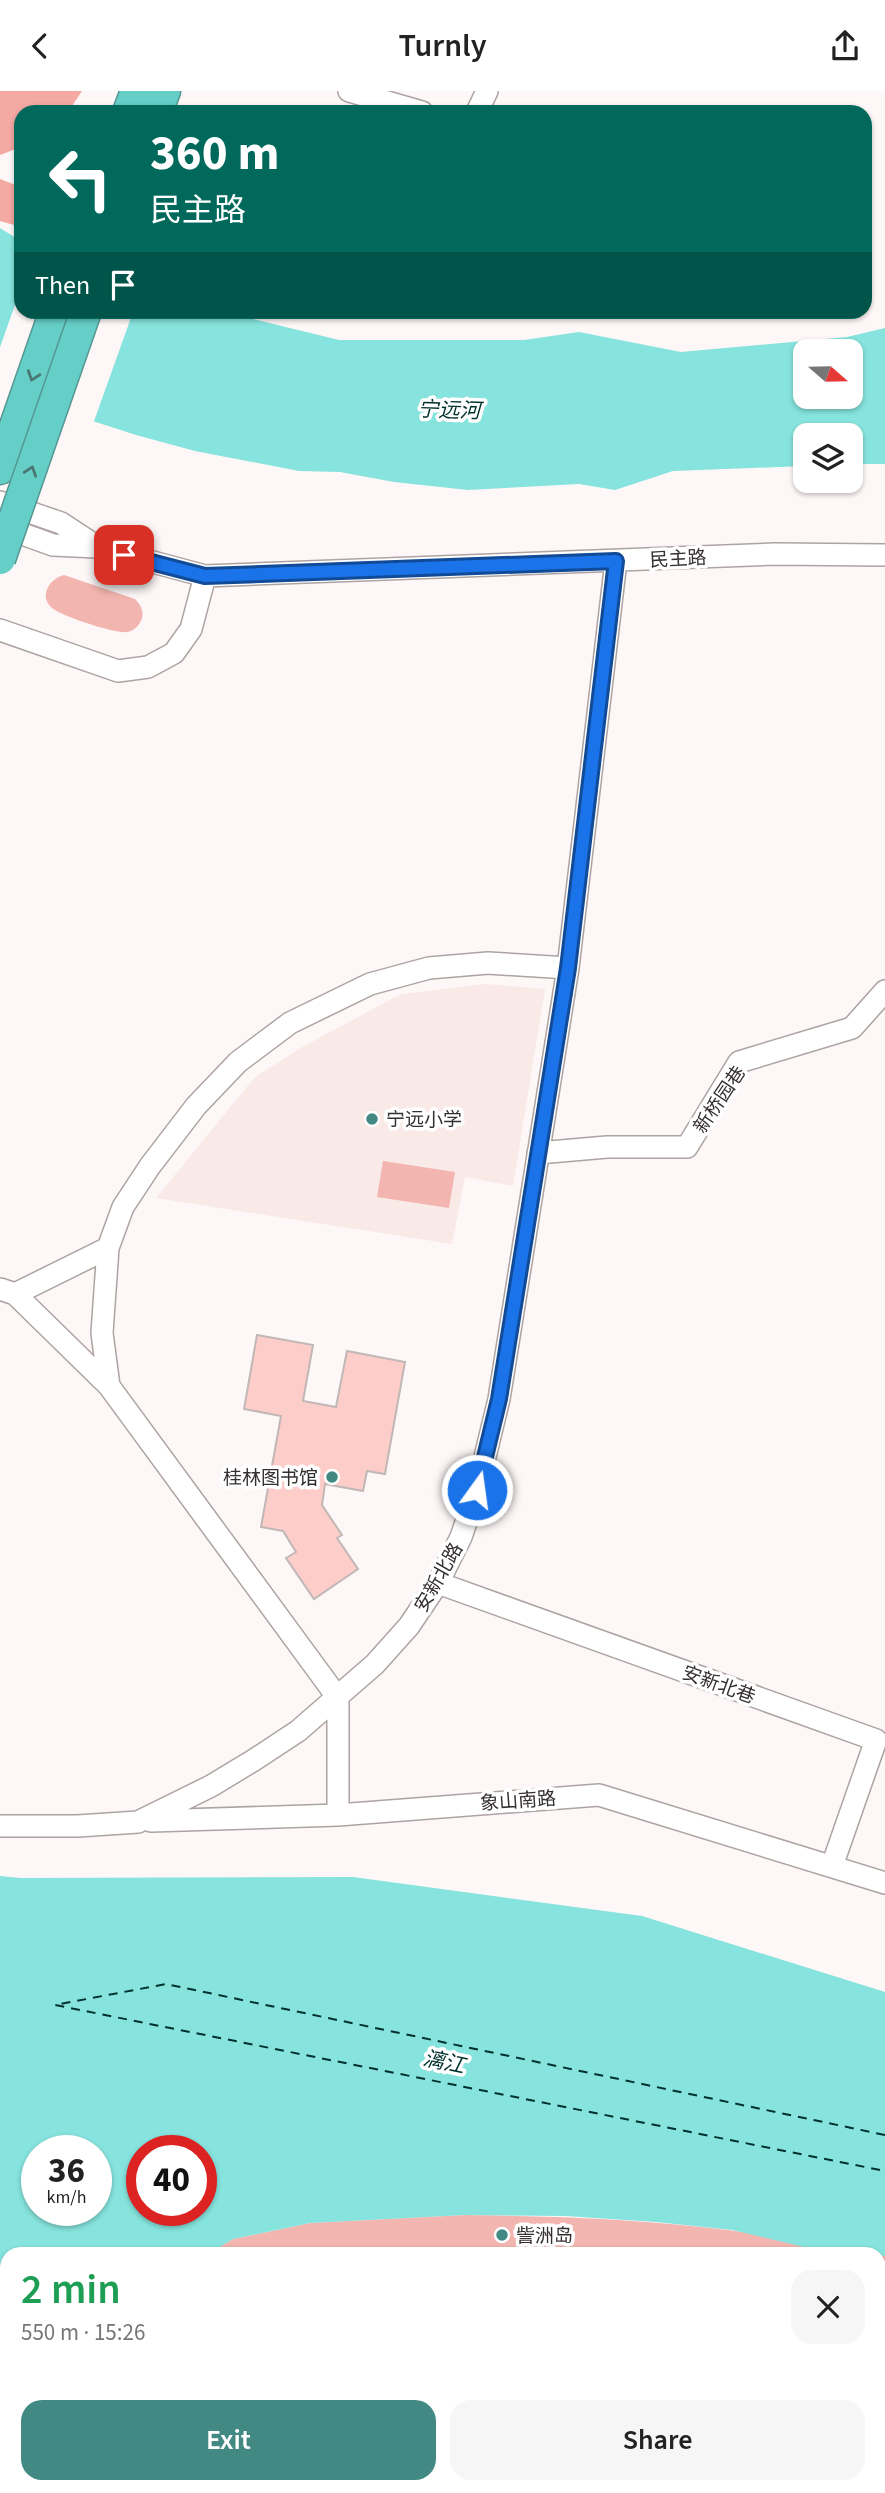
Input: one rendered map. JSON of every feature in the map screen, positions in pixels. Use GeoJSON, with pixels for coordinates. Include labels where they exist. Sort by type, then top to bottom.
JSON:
{"type":"FeatureCollection","features":[{"type":"Feature","properties":{"kind":"highway"},"geometry":{"type":"LineString","coordinates":[[0,470],[52,319]]}},
{"type":"Feature","properties":{"kind":"highway"},"geometry":{"type":"LineString","coordinates":[[0,559],[83,319]]}},
{"type":"Feature","properties":{"kind":"street"},"geometry":{"type":"LineString","coordinates":[[349,91],[398,105]]}},
{"type":"Feature","properties":{"kind":"street"},"geometry":{"type":"LineString","coordinates":[[0,502],[61,523],[97,547]]}},
{"type":"Feature","properties":{"kind":"street"},"geometry":{"type":"LineString","coordinates":[[0,526],[53,545],[97,547]]}},
{"type":"Feature","properties":{"kind":"street","name":"民主路"},"geometry":{"type":"LineString","coordinates":[[97,547],[205,576],[774,554],[885,555]]}},
{"type":"Feature","properties":{"kind":"street","name":"安新北路"},"geometry":{"type":"LineString","coordinates":[[0,1826],[78,1826],[138,1822],[211,1786],[298,1731],[375,1664],[409,1626],[438,1583],[461,1537],[477,1490],[499,1399],[568,968],[616,561]]}},
{"type":"Feature","properties":{"kind":"street"},"geometry":{"type":"LineString","coordinates":[[0,630],[118,671],[148,667],[174,653],[191,629],[205,576]]}},
{"type":"Feature","properties":{"kind":"street"},"geometry":{"type":"LineString","coordinates":[[109,1387],[102,1333],[108,1248],[123,1207],[150,1166],[196,1106],[238,1062],[290,1023],[370,984],[429,968],[488,963],[568,968]]}},
{"type":"Feature","properties":{"kind":"street","name":"新桥园巷"},"geometry":{"type":"LineString","coordinates":[[538,1153],[607,1147],[687,1147],[739,1062],[852,1028],[885,991]]}},
{"type":"Feature","properties":{"kind":"street"},"geometry":{"type":"LineString","coordinates":[[108,1248],[8,1291],[109,1387],[338,1698],[338,1815]]}},
{"type":"Feature","properties":{"kind":"street","name":"安新北巷"},"geometry":{"type":"LineString","coordinates":[[438,1583],[876,1740],[832,1866]]}},
{"type":"Feature","properties":{"kind":"street","name":"象山南路"},"geometry":{"type":"LineString","coordinates":[[138,1822],[338,1815],[441,1805],[600,1795],[885,1883]]}},
{"type":"Feature","properties":{"kind":"shaded area"},"geometry":{"type":"Polygon","coordinates":[[[0,91],[82,91],[73,105],[14,105],[14,150],[0,155],[0,91]]]}},
{"type":"Feature","properties":{"kind":"shaded area"},"geometry":{"type":"Polygon","coordinates":[[[0,179],[14,184],[14,225],[0,221],[0,179]]]}},
{"type":"Feature","properties":{"kind":"shaded area"},"geometry":{"type":"Polygon","coordinates":[[[64,575],[135,599],[142,610],[140,623],[132,630],[121,632],[69,617],[55,610],[47,600],[47,590],[53,581],[64,575]]]}},
{"type":"Feature","properties":{"kind":"shaded area","name":"宁远小学"},"geometry":{"type":"Polygon","coordinates":[[[486,984],[545,989],[513,1186],[465,1177],[452,1244],[156,1198],[255,1077],[304,1046],[401,994],[486,984]]]}},
{"type":"Feature","properties":{"kind":"shaded area"},"geometry":{"type":"Polygon","coordinates":[[[383,1161],[455,1172],[449,1208],[377,1197],[383,1161]]]}},
{"type":"Feature","properties":{"kind":"shaded area","name":"訾洲岛"},"geometry":{"type":"Polygon","coordinates":[[[465,2215],[597,2219],[744,2232],[810,2247],[220,2247],[233,2239],[310,2223],[465,2215]]]}},
{"type":"Feature","properties":{"kind":"water","name":"宁远河"},"geometry":{"type":"Polygon","coordinates":[[[0,228],[14,237],[14,319],[253,319],[339,340],[524,340],[579,332],[681,352],[793,342],[793,409],[863,409],[863,339],[825,339],[885,328],[885,464],[863,464],[863,423],[793,423],[793,466],[673,471],[615,490],[579,484],[468,490],[394,482],[340,472],[299,471],[195,451],[0,391],[0,228]]]}},
{"type":"Feature","properties":{"kind":"water","name":"漓江"},"geometry":{"type":"Polygon","coordinates":[[[0,1876],[353,1877],[642,1916],[885,1992],[885,2247],[804,2247],[732,2230],[565,2216],[465,2215],[310,2223],[233,2239],[220,2247],[0,2247],[0,1876]]]}},
{"type":"Feature","properties":{"kind":"pier"},"geometry":{"type":"Polygon","coordinates":[[[14,308],[14,319],[130,319],[93,424],[0,395],[0,347],[14,308]]]}},
{"type":"Feature","properties":{"kind":"building"},"geometry":{"type":"Polygon","coordinates":[[[257,1335],[313,1345],[303,1401],[336,1407],[347,1351],[405,1362],[385,1474],[367,1471],[363,1491],[325,1484],[322,1505],[342,1535],[337,1538],[358,1569],[314,1599],[286,1558],[296,1552],[283,1531],[261,1527],[281,1416],[244,1409],[257,1335]]]}},
{"type":"Feature","properties":{"kind":"ferry route"},"geometry":{"type":"LineString","coordinates":[[885,2135],[166,1984],[55,2005],[885,2171]]}},
{"type":"Feature","properties":{"kind":"place","name":"宁远小学"},"geometry":{"type":"Point","coordinates":[372,1119]}},
{"type":"Feature","properties":{"kind":"place","name":"桂林图书馆"},"geometry":{"type":"Point","coordinates":[332,1477]}},
{"type":"Feature","properties":{"kind":"place","name":"訾洲岛"},"geometry":{"type":"Point","coordinates":[502,2235]}},
{"type":"Feature","properties":{"kind":"route"},"geometry":{"type":"LineString","coordinates":[[124,555],[205,576],[616,561],[568,968],[499,1399],[477,1490]]}}]}
